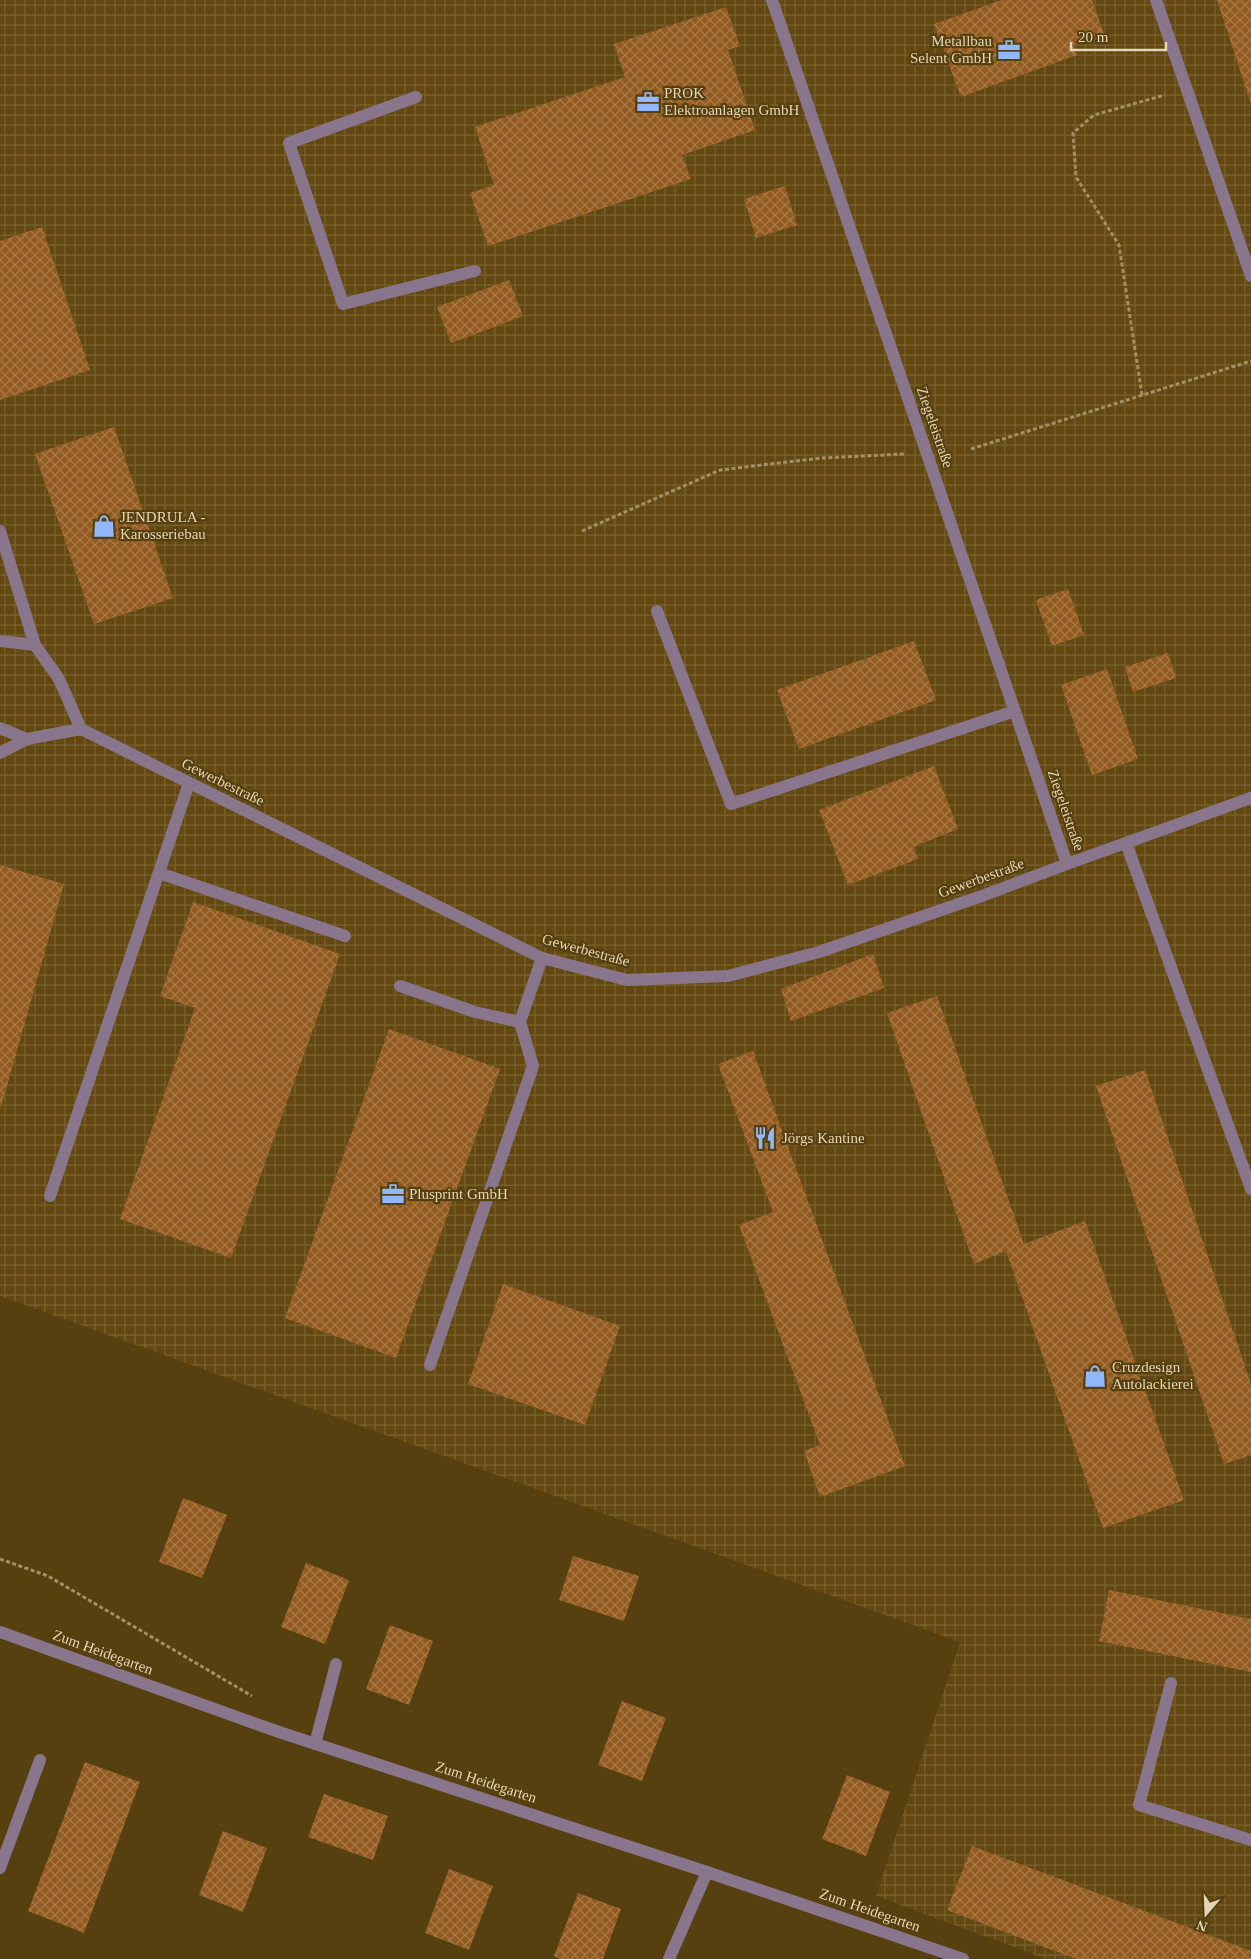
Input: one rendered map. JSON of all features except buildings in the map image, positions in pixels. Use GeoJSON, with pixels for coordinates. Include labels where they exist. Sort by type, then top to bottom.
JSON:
{"type":"FeatureCollection","features":[{"type":"Feature","properties":{"kind":"street","name":"Ziegeleistraße"},"geometry":{"type":"LineString","coordinates":[[772,0],[1067,864]]}},
{"type":"Feature","properties":{"kind":"street"},"geometry":{"type":"LineString","coordinates":[[1156,0],[1251,276]]}},
{"type":"Feature","properties":{"kind":"street"},"geometry":{"type":"LineString","coordinates":[[416,97],[289,143],[343,304],[475,271]]}},
{"type":"Feature","properties":{"kind":"street"},"geometry":{"type":"LineString","coordinates":[[0,531],[35,645],[59,678],[81,729],[27,739],[0,753]]}},
{"type":"Feature","properties":{"kind":"street"},"geometry":{"type":"LineString","coordinates":[[657,612],[731,804],[1015,711]]}},
{"type":"Feature","properties":{"kind":"street"},"geometry":{"type":"LineString","coordinates":[[0,641],[35,645]]}},
{"type":"Feature","properties":{"kind":"street"},"geometry":{"type":"LineString","coordinates":[[0,728],[27,739]]}},
{"type":"Feature","properties":{"kind":"street","name":"Gewerbestraße"},"geometry":{"type":"LineString","coordinates":[[81,729],[542,958],[627,980],[728,976],[819,952],[982,896],[1251,798]]}},
{"type":"Feature","properties":{"kind":"street"},"geometry":{"type":"LineString","coordinates":[[50,1196],[189,783]]}},
{"type":"Feature","properties":{"kind":"street"},"geometry":{"type":"LineString","coordinates":[[1126,843],[1251,1189]]}},
{"type":"Feature","properties":{"kind":"street"},"geometry":{"type":"LineString","coordinates":[[159,873],[345,936]]}},
{"type":"Feature","properties":{"kind":"street"},"geometry":{"type":"LineString","coordinates":[[430,1365],[533,1066],[520,1022],[542,958]]}},
{"type":"Feature","properties":{"kind":"street"},"geometry":{"type":"LineString","coordinates":[[400,986],[475,1012],[520,1022]]}},
{"type":"Feature","properties":{"kind":"street","name":"Zum Heidegarten"},"geometry":{"type":"LineString","coordinates":[[0,1632],[315,1744],[707,1872],[963,1959]]}},
{"type":"Feature","properties":{"kind":"street"},"geometry":{"type":"LineString","coordinates":[[315,1744],[336,1664]]}},
{"type":"Feature","properties":{"kind":"street"},"geometry":{"type":"LineString","coordinates":[[1171,1683],[1139,1805],[1251,1840]]}},
{"type":"Feature","properties":{"kind":"street"},"geometry":{"type":"LineString","coordinates":[[0,1868],[40,1760]]}},
{"type":"Feature","properties":{"kind":"street"},"geometry":{"type":"LineString","coordinates":[[669,1959],[707,1872]]}},
{"type":"Feature","properties":{"kind":"path"},"geometry":{"type":"LineString","coordinates":[[1142,395],[1119,245],[1076,177],[1073,133],[1094,115],[1187,89]]}},
{"type":"Feature","properties":{"kind":"path"},"geometry":{"type":"LineString","coordinates":[[971,449],[1251,361]]}},
{"type":"Feature","properties":{"kind":"path"},"geometry":{"type":"LineString","coordinates":[[582,531],[720,470],[821,458],[927,452]]}},
{"type":"Feature","properties":{"kind":"path"},"geometry":{"type":"LineString","coordinates":[[0,1559],[48,1576],[254,1697]]}},
{"type":"Feature","properties":{"kind":"shaded area"},"geometry":{"type":"Polygon","coordinates":[[[0,0],[1251,0],[1251,1959],[1046,1959],[876,1896],[960,1642],[0,1296],[0,0]]]}},
{"type":"Feature","properties":{"kind":"place","name":"Metallbau Selent GmbH"},"geometry":{"type":"Point","coordinates":[1009,50]}},
{"type":"Feature","properties":{"kind":"place","name":"PROK Elektroanlagen GmbH"},"geometry":{"type":"Point","coordinates":[648,102]}},
{"type":"Feature","properties":{"kind":"place","name":"JENDRULA - Karosseriebau"},"geometry":{"type":"Point","coordinates":[104,526]}},
{"type":"Feature","properties":{"kind":"place","name":"Jörgs Kantine"},"geometry":{"type":"Point","coordinates":[765,1138]}},
{"type":"Feature","properties":{"kind":"place","name":"Plusprint GmbH"},"geometry":{"type":"Point","coordinates":[393,1194]}},
{"type":"Feature","properties":{"kind":"place","name":"Cruzdesign Autolackierei"},"geometry":{"type":"Point","coordinates":[1095,1376]}}]}
